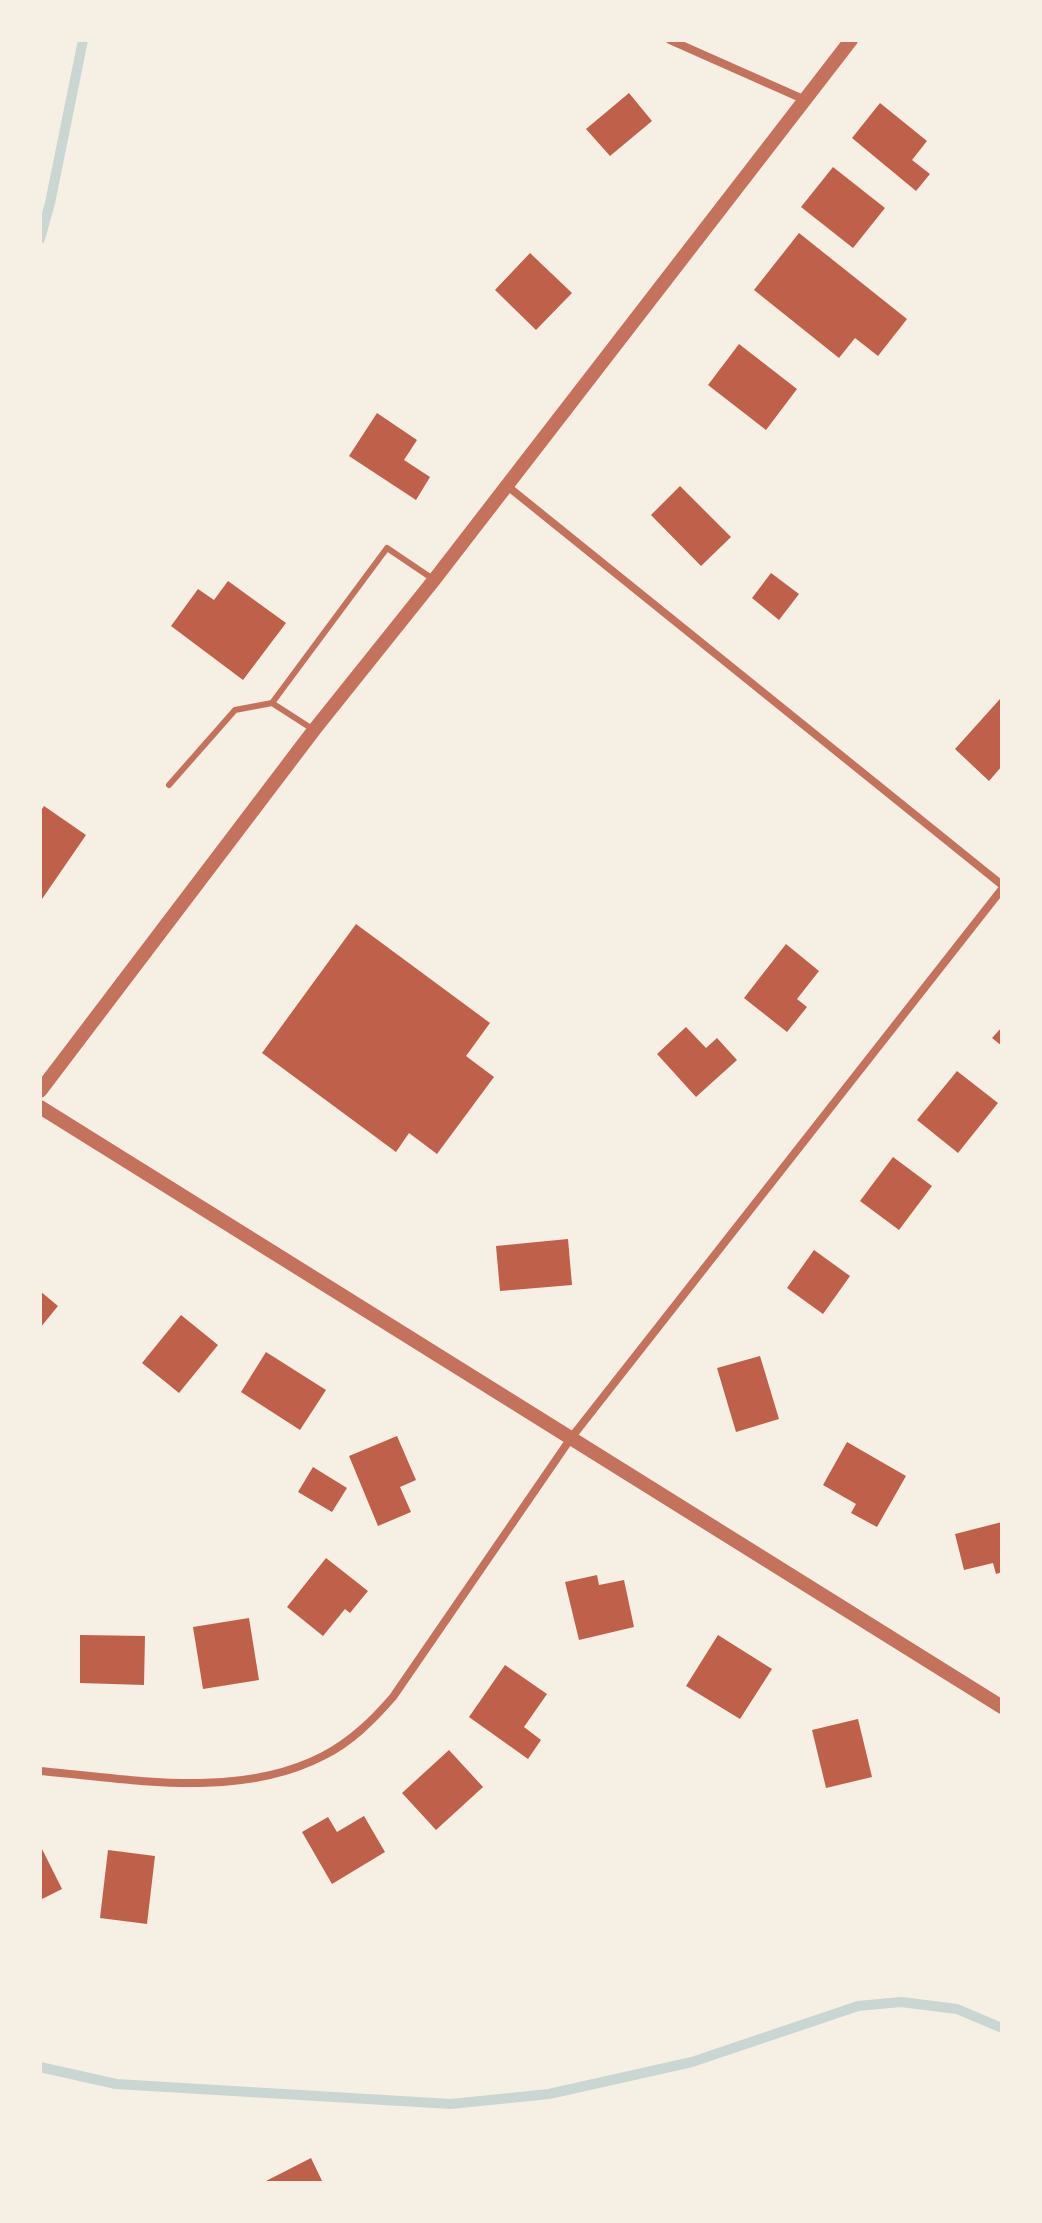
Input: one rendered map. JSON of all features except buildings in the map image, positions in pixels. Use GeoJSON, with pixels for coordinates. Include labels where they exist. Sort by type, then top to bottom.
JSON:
{"type":"FeatureCollection","features":[{"type":"Feature","properties":{"kind":"street"},"geometry":{"type":"LineString","coordinates":[[670,40],[803,99]]}},
{"type":"Feature","properties":{"kind":"street"},"geometry":{"type":"LineString","coordinates":[[40,1091],[314,730],[434,580],[851,40]]}},
{"type":"Feature","properties":{"kind":"street"},"geometry":{"type":"LineString","coordinates":[[40,1771],[149,1781],[255,1779],[324,1755],[370,1723],[393,1697],[571,1438],[1002,887],[506,485]]}},
{"type":"Feature","properties":{"kind":"street"},"geometry":{"type":"LineString","coordinates":[[40,1107],[1002,1707]]}},
{"type":"Feature","properties":{"kind":"lane"},"geometry":{"type":"LineString","coordinates":[[169,785],[235,710],[272,703],[387,548],[434,580]]}},
{"type":"Feature","properties":{"kind":"lane"},"geometry":{"type":"LineString","coordinates":[[272,703],[314,730]]}},
{"type":"Feature","properties":{"kind":"waterway"},"geometry":{"type":"LineString","coordinates":[[40,239],[83,40]]}},
{"type":"Feature","properties":{"kind":"waterway"},"geometry":{"type":"LineString","coordinates":[[40,2067],[116,2084],[451,2104],[549,2094],[692,2062],[858,2006],[901,2002],[957,2009],[1002,2028]]}}]}
